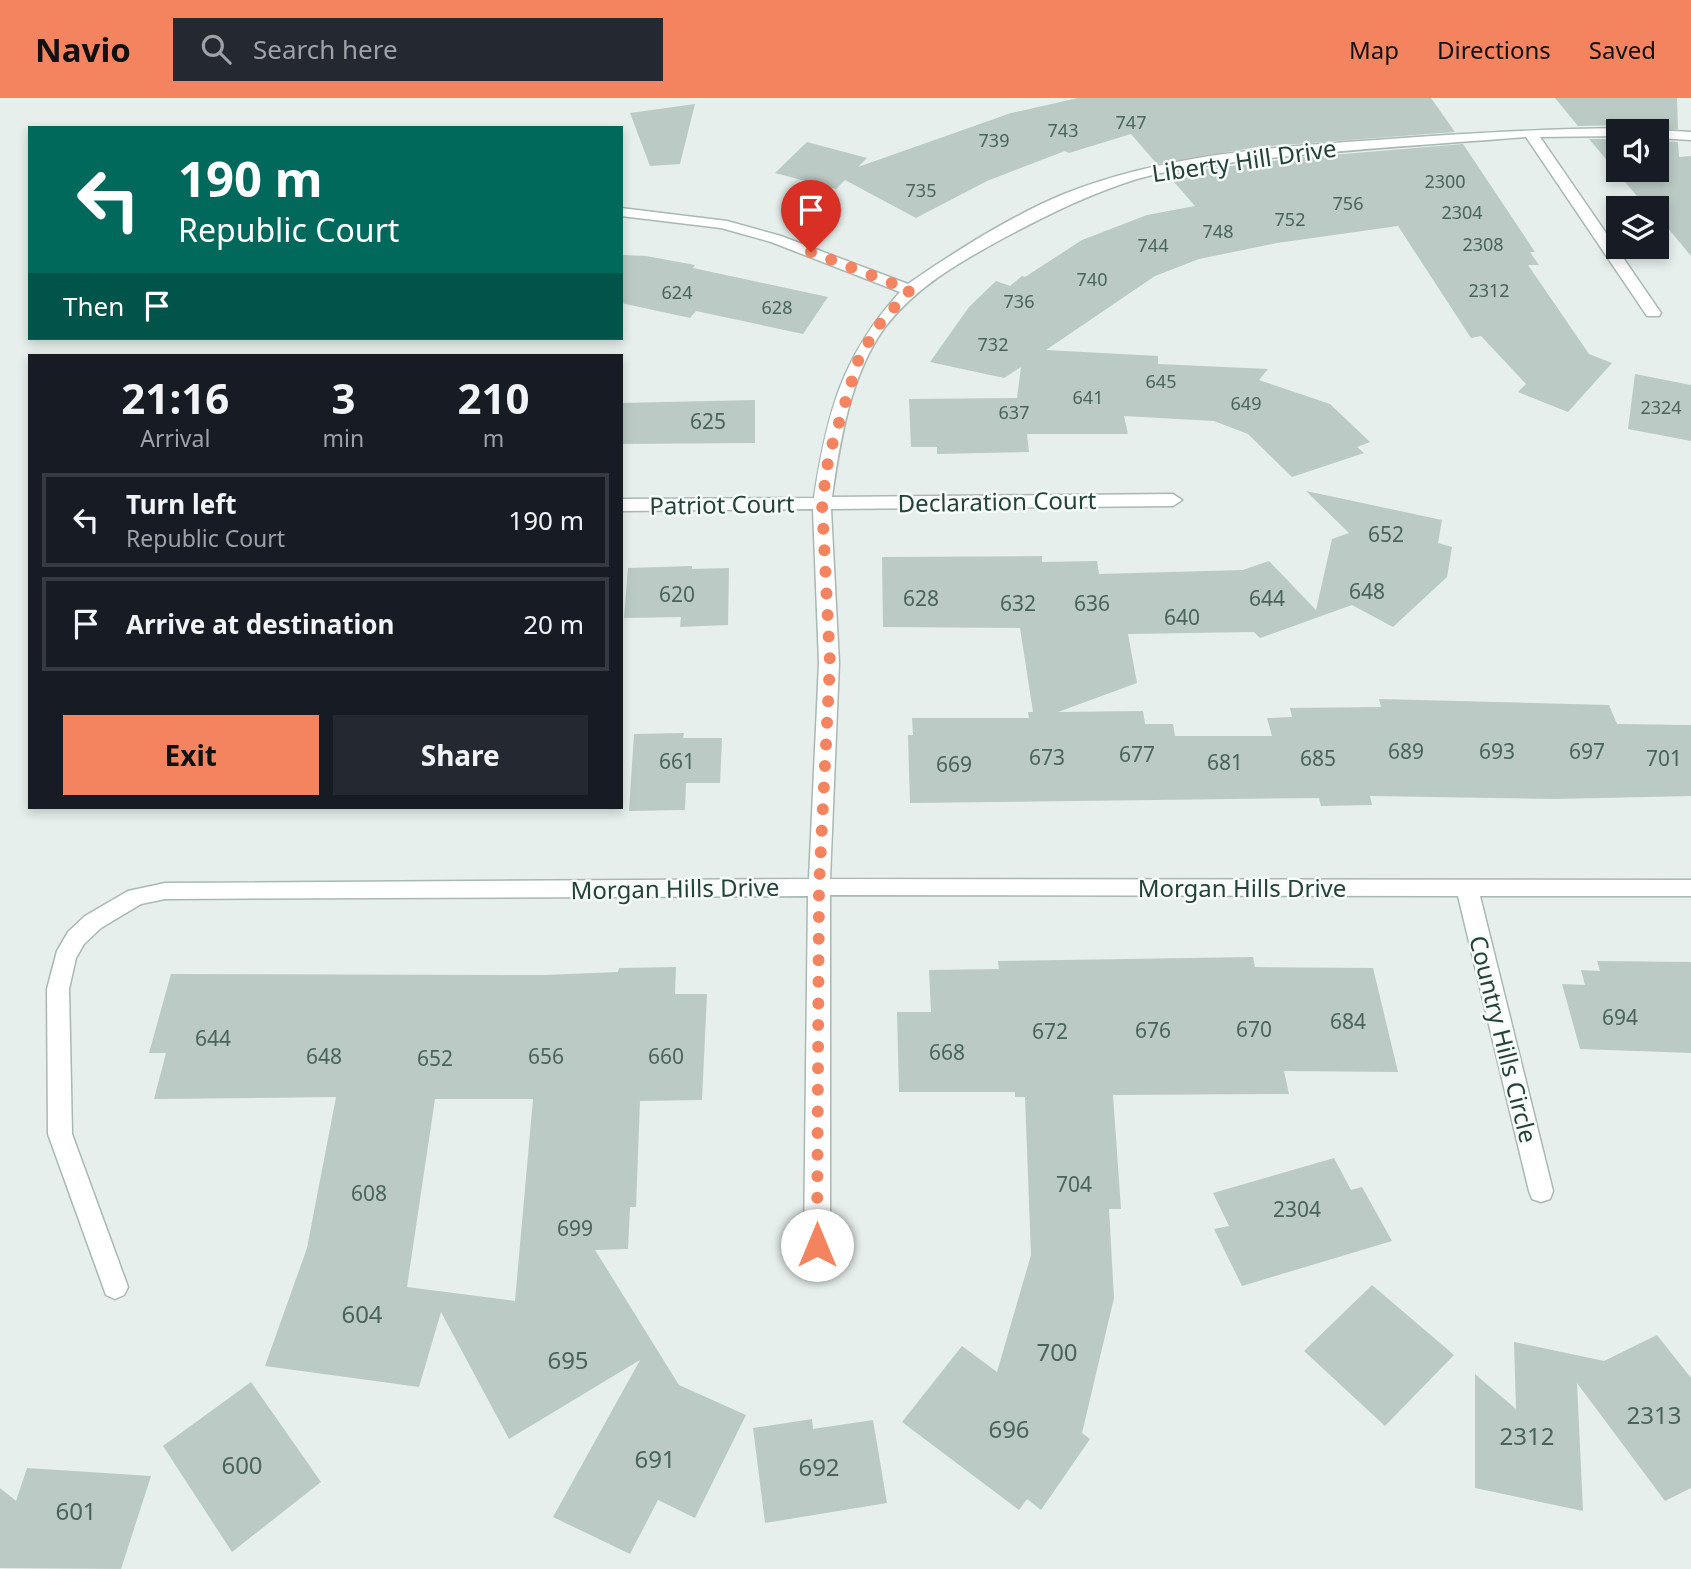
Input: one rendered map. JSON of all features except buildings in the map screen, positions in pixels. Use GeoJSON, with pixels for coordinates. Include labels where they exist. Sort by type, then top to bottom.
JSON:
{"type":"FeatureCollection","features":[{"type":"Feature","properties":{"kind":"street","name":"Liberty Hill Drive"},"geometry":{"type":"LineString","coordinates":[[817,1245],[819,887],[830,663],[822,503],[829,455],[859,358],[878,326],[910,290],[954,259],[1068,198],[1136,175],[1198,162],[1319,148],[1530,132],[1606,132]]}},
{"type":"Feature","properties":{"kind":"street"},"geometry":{"type":"LineString","coordinates":[[1530,132],[1653,313]]}},
{"type":"Feature","properties":{"kind":"street"},"geometry":{"type":"LineString","coordinates":[[1669,135],[1691,136]]}},
{"type":"Feature","properties":{"kind":"street"},"geometry":{"type":"LineString","coordinates":[[623,212],[722,225],[762,235],[910,290]]}},
{"type":"Feature","properties":{"kind":"street","name":"Declaration Court"},"geometry":{"type":"LineString","coordinates":[[822,503],[1173,499]]}},
{"type":"Feature","properties":{"kind":"street","name":"Patriot Court"},"geometry":{"type":"LineString","coordinates":[[623,505],[822,503]]}},
{"type":"Feature","properties":{"kind":"street","name":"Morgan Hills Drive"},"geometry":{"type":"LineString","coordinates":[[115,1287],[60,1134],[58,989],[65,957],[76,938],[93,922],[136,897],[166,891],[819,887],[1691,888]]}},
{"type":"Feature","properties":{"kind":"street","name":"Country Hills Circle"},"geometry":{"type":"LineString","coordinates":[[1467,887],[1541,1191]]}},
{"type":"Feature","properties":{"kind":"route"},"geometry":{"type":"LineString","coordinates":[[811,252],[910,290],[878,326],[859,358],[829,455],[822,503],[830,663],[819,887],[817,1245]]}}]}
